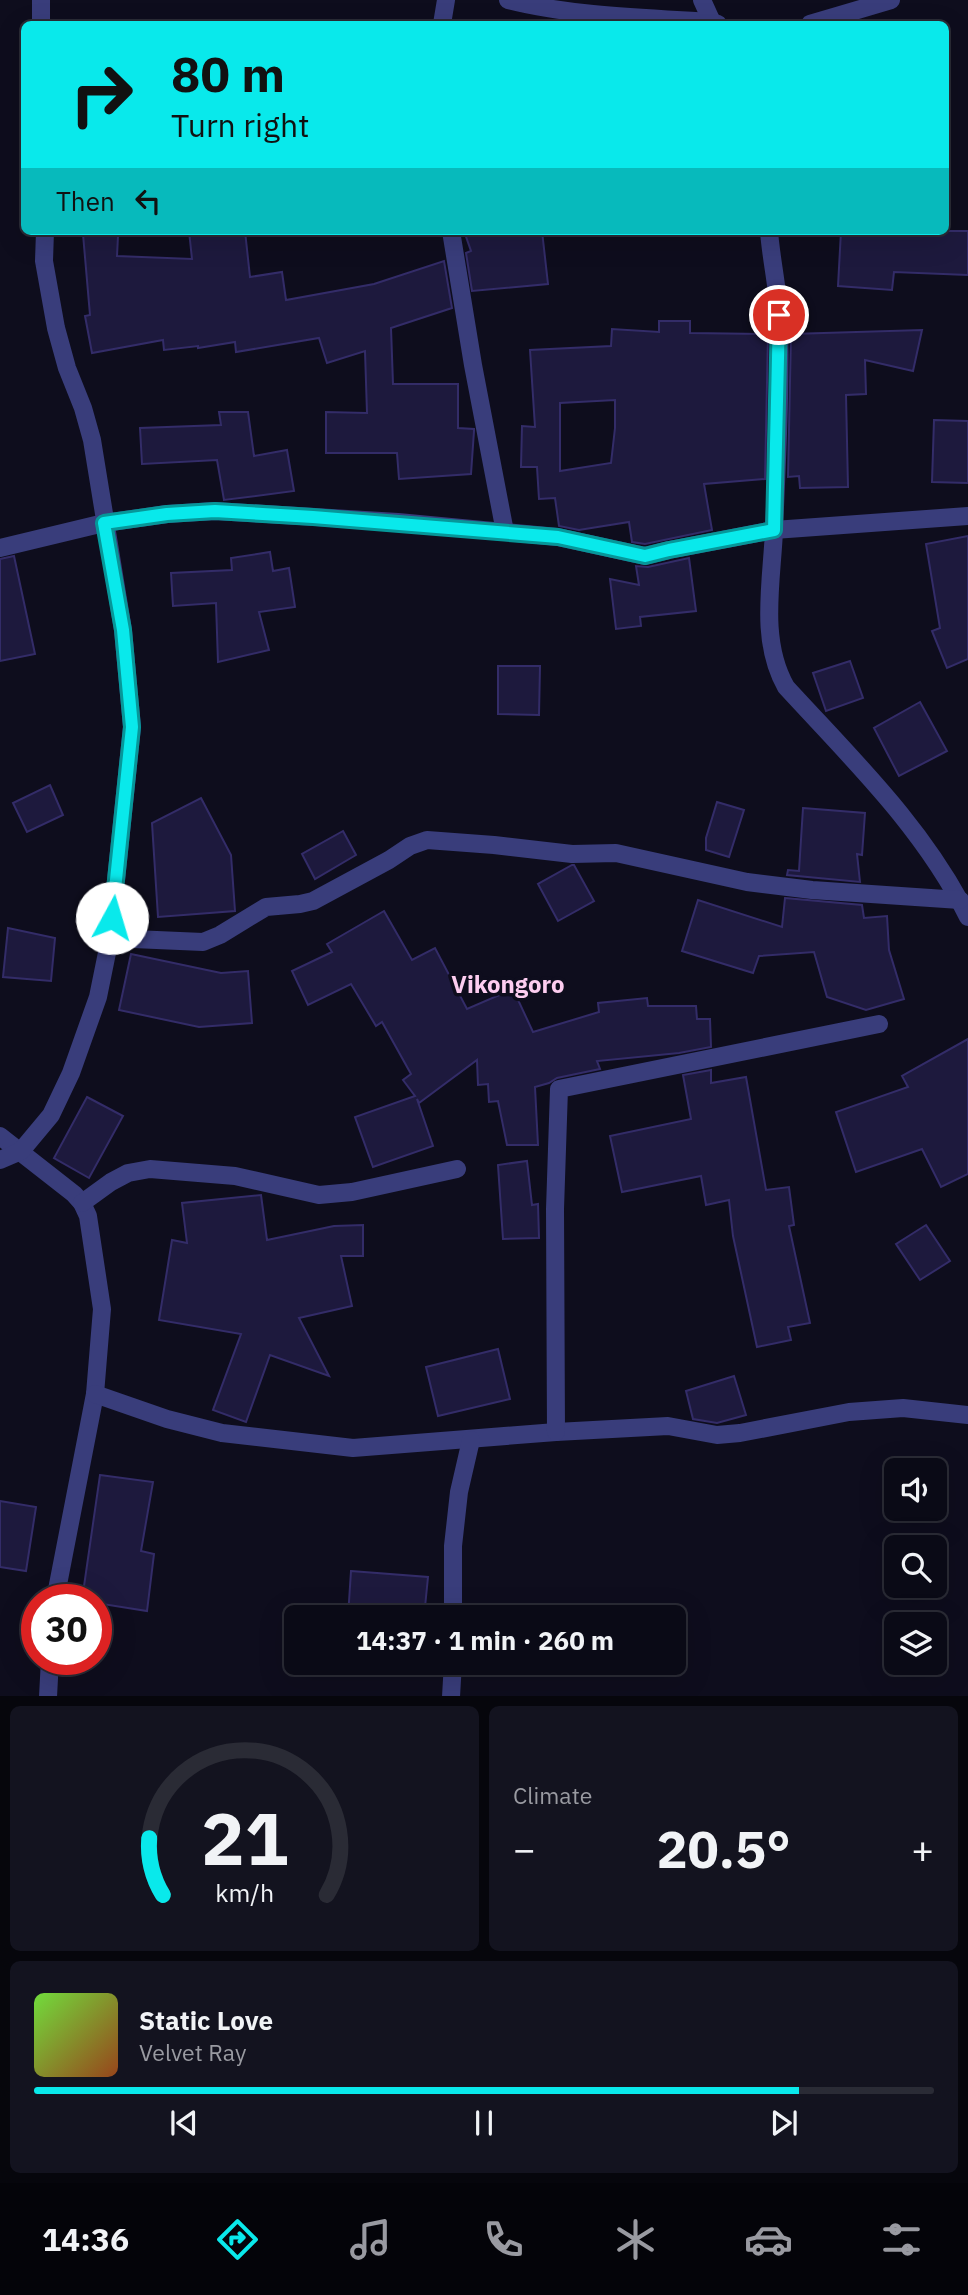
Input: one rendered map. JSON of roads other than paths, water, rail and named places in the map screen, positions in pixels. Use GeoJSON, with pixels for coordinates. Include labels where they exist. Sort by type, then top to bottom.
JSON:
{"type":"FeatureCollection","features":[{"type":"Feature","properties":{"kind":"street"},"geometry":{"type":"LineString","coordinates":[[41,0],[41,21]]}},
{"type":"Feature","properties":{"kind":"street"},"geometry":{"type":"LineString","coordinates":[[442,21],[446,0]]}},
{"type":"Feature","properties":{"kind":"street"},"geometry":{"type":"LineString","coordinates":[[508,0],[528,5],[690,21]]}},
{"type":"Feature","properties":{"kind":"street"},"geometry":{"type":"LineString","coordinates":[[702,0],[714,21]]}},
{"type":"Feature","properties":{"kind":"street"},"geometry":{"type":"LineString","coordinates":[[820,21],[891,0]]}},
{"type":"Feature","properties":{"kind":"street"},"geometry":{"type":"LineString","coordinates":[[0,1160],[21,1151],[51,1115],[71,1073],[98,997],[110,938],[132,727],[123,630],[92,440],[56,328],[44,261],[45,235]]}},
{"type":"Feature","properties":{"kind":"street"},"geometry":{"type":"LineString","coordinates":[[452,235],[505,532]]}},
{"type":"Feature","properties":{"kind":"street"},"geometry":{"type":"LineString","coordinates":[[769,235],[779,315],[774,530],[769,615],[777,671],[786,687],[900,810],[927,848],[968,917]]}},
{"type":"Feature","properties":{"kind":"street"},"geometry":{"type":"LineString","coordinates":[[0,548],[104,523],[167,514],[215,511],[398,522],[558,537],[645,556],[774,530],[968,516]]}},
{"type":"Feature","properties":{"kind":"street"},"geometry":{"type":"LineString","coordinates":[[110,938],[203,942],[266,907],[313,901],[410,846],[427,840],[572,853],[616,853],[747,882],[812,890],[960,900]]}},
{"type":"Feature","properties":{"kind":"street"},"geometry":{"type":"LineString","coordinates":[[556,1432],[555,1209],[559,1089],[879,1024]]}},
{"type":"Feature","properties":{"kind":"street"},"geometry":{"type":"LineString","coordinates":[[0,1136],[82,1203],[88,1216],[102,1309],[94,1394],[58,1584]]}},
{"type":"Feature","properties":{"kind":"street"},"geometry":{"type":"LineString","coordinates":[[82,1203],[128,1173],[150,1169],[235,1177],[319,1195],[352,1192],[457,1169]]}},
{"type":"Feature","properties":{"kind":"street"},"geometry":{"type":"LineString","coordinates":[[94,1394],[167,1419],[222,1433],[353,1448],[556,1432],[676,1426],[717,1435],[849,1412],[903,1408],[968,1415]]}},
{"type":"Feature","properties":{"kind":"street"},"geometry":{"type":"LineString","coordinates":[[453,1605],[453,1546],[459,1492],[471,1440]]}},
{"type":"Feature","properties":{"kind":"street"},"geometry":{"type":"LineString","coordinates":[[48,1696],[49,1675]]}},
{"type":"Feature","properties":{"kind":"street"},"geometry":{"type":"LineString","coordinates":[[451,1696],[452,1675]]}},
{"type":"Feature","properties":{"kind":"district","name":"Vikongoro"},"geometry":{"type":"Point","coordinates":[508,984]}}]}
